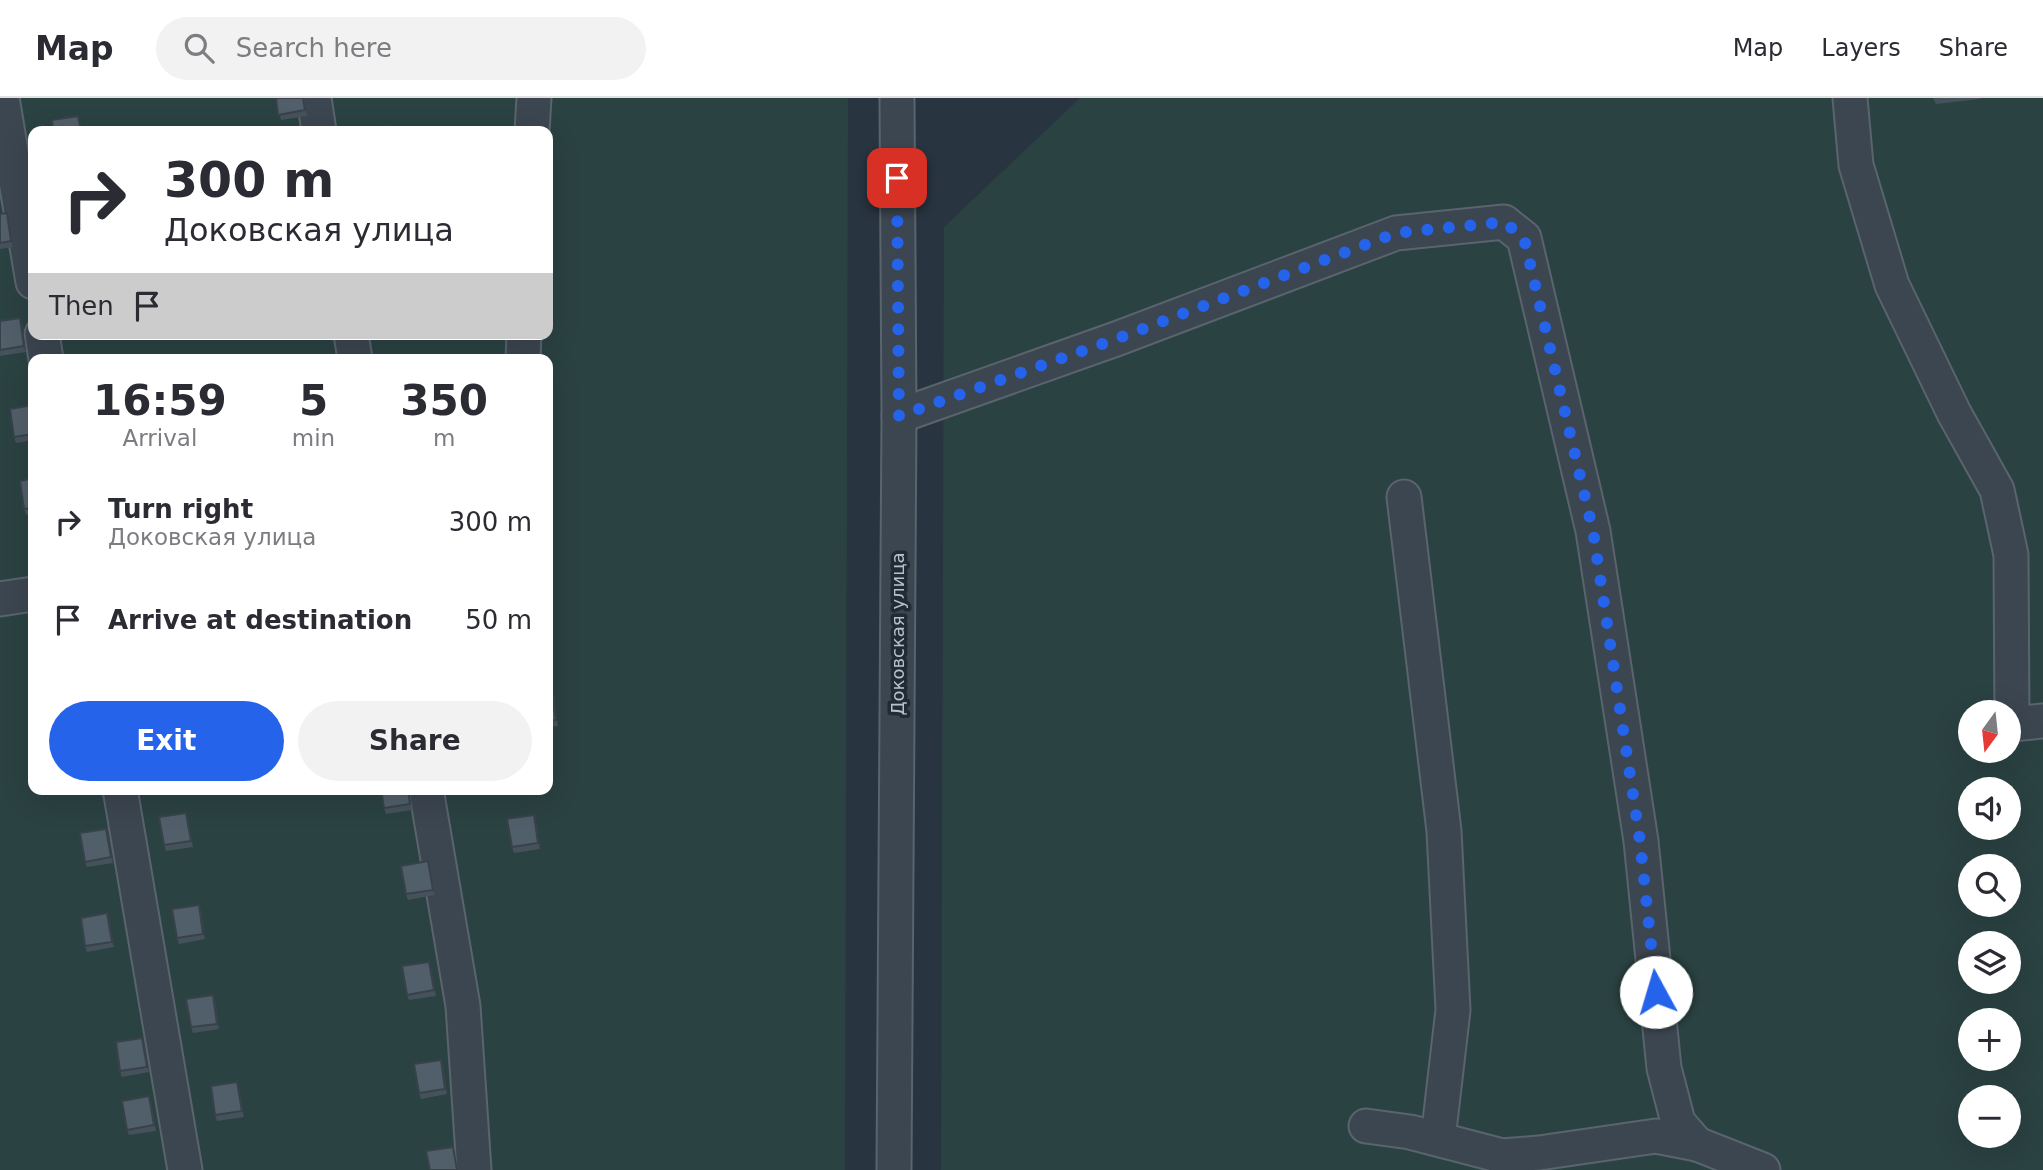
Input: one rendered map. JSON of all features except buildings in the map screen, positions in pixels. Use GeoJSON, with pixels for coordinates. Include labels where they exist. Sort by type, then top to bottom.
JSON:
{"type":"FeatureCollection","features":[{"type":"Feature","properties":{"kind":"street"},"geometry":{"type":"LineString","coordinates":[[2,98],[28,252]]}},
{"type":"Feature","properties":{"kind":"street"},"geometry":{"type":"LineString","coordinates":[[314,98],[319,126]]}},
{"type":"Feature","properties":{"kind":"street"},"geometry":{"type":"LineString","coordinates":[[532,126],[534,98]]}},
{"type":"Feature","properties":{"kind":"street","name":"Доковская улица"},"geometry":{"type":"LineString","coordinates":[[894,1170],[899,416],[897,98]]}},
{"type":"Feature","properties":{"kind":"street"},"geometry":{"type":"LineString","coordinates":[[1850,98],[1856,165],[1892,285],[1954,413],[1997,490],[2011,555],[2027,723]]}},
{"type":"Feature","properties":{"kind":"street"},"geometry":{"type":"LineString","coordinates":[[899,416],[1116,339],[1396,233],[1504,222],[1524,238],[1593,531],[1640,841],[1664,1068],[1678,1122],[1697,1144]]}},
{"type":"Feature","properties":{"kind":"street"},"geometry":{"type":"LineString","coordinates":[[1404,497],[1444,831],[1453,1010],[1438,1139]]}},
{"type":"Feature","properties":{"kind":"street"},"geometry":{"type":"LineString","coordinates":[[0,599],[28,595]]}},
{"type":"Feature","properties":{"kind":"street"},"geometry":{"type":"LineString","coordinates":[[121,795],[185,1170]]}},
{"type":"Feature","properties":{"kind":"street"},"geometry":{"type":"LineString","coordinates":[[427,795],[463,1006],[474,1170]]}},
{"type":"Feature","properties":{"kind":"street"},"geometry":{"type":"LineString","coordinates":[[1366,1126],[1438,1139],[1478,1159],[1656,1136],[1697,1144],[1763,1170]]}},
{"type":"Feature","properties":{"kind":"green space"},"geometry":{"type":"Polygon","coordinates":[[[0,98],[848,98],[845,1170],[0,1170],[0,98]]]}},
{"type":"Feature","properties":{"kind":"green space"},"geometry":{"type":"Polygon","coordinates":[[[1080,98],[2043,98],[2043,1170],[941,1170],[944,227],[1080,98]]]}},
{"type":"Feature","properties":{"kind":"route"},"geometry":{"type":"LineString","coordinates":[[897,178],[899,416],[1116,339],[1396,233],[1504,222],[1524,238],[1593,531],[1640,841],[1656,992]]}}]}
